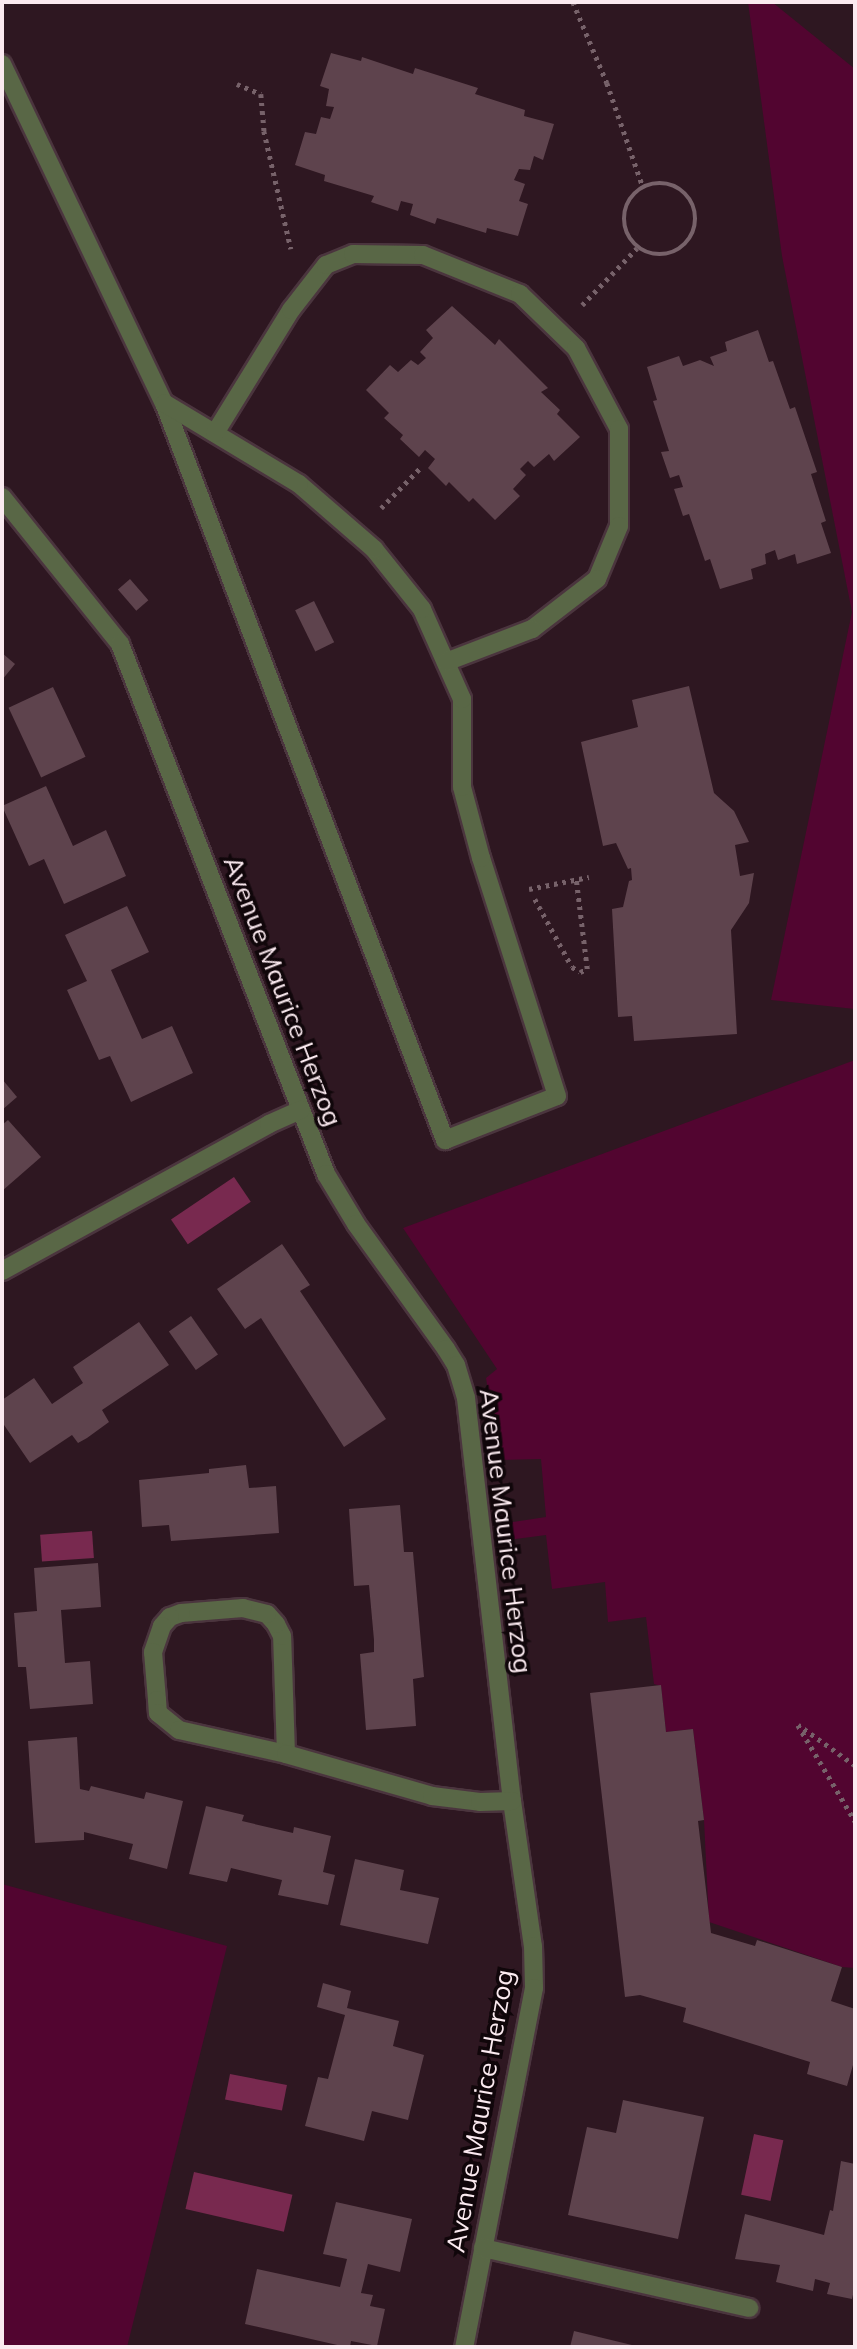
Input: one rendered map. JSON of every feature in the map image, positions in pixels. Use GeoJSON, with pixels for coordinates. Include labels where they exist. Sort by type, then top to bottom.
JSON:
{"type":"FeatureCollection","features":[{"type":"Feature","properties":{"kind":"street"},"geometry":{"type":"LineString","coordinates":[[2,64],[164,403],[445,1140],[557,1096],[463,787],[462,699],[422,609],[374,549],[299,484],[164,403]]}},
{"type":"Feature","properties":{"kind":"street"},"geometry":{"type":"LineString","coordinates":[[215,433],[304,294],[326,265],[353,254],[423,255],[520,293],[576,348],[619,429],[619,526],[597,579],[532,629],[446,663]]}},
{"type":"Feature","properties":{"kind":"street","name":"Avenue Maurice Herzog"},"geometry":{"type":"LineString","coordinates":[[2,497],[120,644],[326,1174],[340,1200],[446,1349],[461,1380],[469,1415],[512,1801],[533,1946],[534,1988],[464,2347]]}},
{"type":"Feature","properties":{"kind":"street"},"geometry":{"type":"LineString","coordinates":[[2,1271],[269,1124],[301,1110]]}},
{"type":"Feature","properties":{"kind":"street"},"geometry":{"type":"LineString","coordinates":[[286,1754],[282,1636],[267,1614],[243,1608],[181,1613],[170,1617],[156,1638],[153,1652],[158,1713],[187,1734],[286,1754],[432,1796],[480,1802],[512,1801]]}},
{"type":"Feature","properties":{"kind":"street"},"geometry":{"type":"LineString","coordinates":[[483,2248],[749,2308]]}},
{"type":"Feature","properties":{"kind":"path"},"geometry":{"type":"LineString","coordinates":[[573,2],[607,83],[643,187]]}},
{"type":"Feature","properties":{"kind":"path"},"geometry":{"type":"LineString","coordinates":[[237,84],[261,94],[264,131],[304,294]]}},
{"type":"Feature","properties":{"kind":"path"},"geometry":{"type":"LineString","coordinates":[[654,184],[677,187],[692,204],[695,227],[682,248],[659,255],[637,248],[624,228],[627,204],[643,187],[654,184]]}},
{"type":"Feature","properties":{"kind":"path"},"geometry":{"type":"LineString","coordinates":[[557,330],[637,248]]}},
{"type":"Feature","properties":{"kind":"path"},"geometry":{"type":"LineString","coordinates":[[356,534],[421,467]]}},
{"type":"Feature","properties":{"kind":"path"},"geometry":{"type":"LineString","coordinates":[[553,884],[589,877]]}},
{"type":"Feature","properties":{"kind":"path"},"geometry":{"type":"LineString","coordinates":[[530,889],[572,967],[580,972],[587,970],[576,880]]}},
{"type":"Feature","properties":{"kind":"path"},"geometry":{"type":"LineString","coordinates":[[855,1766],[798,1725],[855,1821]]}},
{"type":"Feature","properties":{"kind":"shaded area"},"geometry":{"type":"Polygon","coordinates":[[[748,2],[772,2],[855,69],[855,1009],[771,1000],[852,612],[782,256],[748,2]]]}},
{"type":"Feature","properties":{"kind":"shaded area"},"geometry":{"type":"Polygon","coordinates":[[[855,1060],[855,1968],[842,1967],[709,1922],[704,1820],[693,1729],[666,1732],[661,1686],[654,1684],[646,1617],[608,1622],[605,1582],[552,1589],[546,1535],[508,1540],[506,1523],[546,1517],[541,1459],[499,1460],[486,1378],[497,1369],[403,1228],[855,1060]]]}},
{"type":"Feature","properties":{"kind":"shaded area"},"geometry":{"type":"Polygon","coordinates":[[[234,1177],[251,1202],[188,1244],[171,1219],[234,1177]]]}},
{"type":"Feature","properties":{"kind":"shaded area"},"geometry":{"type":"Polygon","coordinates":[[[92,1531],[94,1558],[42,1562],[40,1535],[92,1531]]]}},
{"type":"Feature","properties":{"kind":"shaded area"},"geometry":{"type":"Polygon","coordinates":[[[2,1884],[227,1946],[127,2347],[2,2347],[2,1884]]]}},
{"type":"Feature","properties":{"kind":"shaded area"},"geometry":{"type":"Polygon","coordinates":[[[230,2074],[287,2085],[282,2111],[225,2100],[230,2074]]]}},
{"type":"Feature","properties":{"kind":"shaded area"},"geometry":{"type":"Polygon","coordinates":[[[754,2134],[783,2140],[770,2201],[741,2195],[754,2134]]]}},
{"type":"Feature","properties":{"kind":"shaded area"},"geometry":{"type":"Polygon","coordinates":[[[194,2172],[292,2195],[284,2232],[185,2209],[194,2172]]]}},
{"type":"Feature","properties":{"kind":"building"},"geometry":{"type":"Polygon","coordinates":[[[331,53],[361,61],[362,57],[413,74],[415,68],[478,88],[475,94],[525,110],[524,116],[554,124],[543,160],[534,156],[530,170],[519,169],[514,180],[525,184],[519,201],[528,204],[518,236],[487,228],[486,233],[437,218],[435,224],[410,215],[413,204],[401,201],[398,211],[371,202],[374,196],[324,181],[325,175],[295,165],[305,132],[316,134],[321,117],[330,119],[334,107],[326,106],[329,89],[320,86],[331,53]]]}},
{"type":"Feature","properties":{"kind":"building"},"geometry":{"type":"Polygon","coordinates":[[[452,306],[495,345],[499,339],[548,388],[541,392],[560,410],[557,414],[580,437],[554,461],[549,454],[534,467],[528,461],[520,469],[526,475],[513,489],[520,496],[495,520],[473,498],[469,502],[449,482],[446,486],[428,468],[435,459],[425,450],[419,457],[400,439],[403,435],[384,418],[389,413],[366,390],[390,365],[398,372],[411,360],[418,365],[426,358],[420,352],[433,338],[426,330],[452,306]]]}},
{"type":"Feature","properties":{"kind":"building"},"geometry":{"type":"Polygon","coordinates":[[[758,330],[769,362],[773,361],[790,409],[795,407],[817,472],[811,474],[826,521],[821,523],[831,553],[797,564],[795,554],[778,560],[775,550],[765,554],[766,564],[751,569],[753,579],[720,589],[710,559],[705,561],[689,514],[683,516],[674,489],[683,487],[679,475],[670,478],[661,452],[669,451],[653,401],[657,400],[647,367],[679,356],[683,366],[700,360],[714,366],[710,357],[727,351],[725,342],[758,330]]]}},
{"type":"Feature","properties":{"kind":"building"},"geometry":{"type":"Polygon","coordinates":[[[130,579],[148,600],[136,611],[118,589],[130,579]]]}},
{"type":"Feature","properties":{"kind":"building"},"geometry":{"type":"Polygon","coordinates":[[[314,601],[334,642],[315,652],[295,610],[314,601]]]}},
{"type":"Feature","properties":{"kind":"building"},"geometry":{"type":"Polygon","coordinates":[[[2,653],[15,664],[2,680],[2,653]]]}},
{"type":"Feature","properties":{"kind":"building"},"geometry":{"type":"Polygon","coordinates":[[[689,686],[714,793],[734,811],[749,842],[735,845],[740,876],[754,873],[749,903],[731,930],[737,1034],[634,1041],[632,1016],[618,1017],[612,909],[623,907],[629,881],[632,880],[631,868],[628,869],[616,843],[603,846],[581,742],[638,727],[632,700],[689,686]]]}},
{"type":"Feature","properties":{"kind":"building"},"geometry":{"type":"Polygon","coordinates":[[[53,687],[86,757],[41,777],[9,708],[53,687]]]}},
{"type":"Feature","properties":{"kind":"building"},"geometry":{"type":"Polygon","coordinates":[[[46,786],[73,846],[106,830],[126,876],[64,904],[44,859],[29,866],[2,806],[46,786]]]}},
{"type":"Feature","properties":{"kind":"building"},"geometry":{"type":"Polygon","coordinates":[[[127,906],[149,952],[111,970],[142,1039],[172,1026],[193,1073],[131,1102],[110,1056],[99,1060],[67,990],[87,981],[65,935],[127,906]]]}},
{"type":"Feature","properties":{"kind":"building"},"geometry":{"type":"Polygon","coordinates":[[[2,1079],[17,1097],[2,1110],[2,1079]]]}},
{"type":"Feature","properties":{"kind":"building"},"geometry":{"type":"Polygon","coordinates":[[[8,1120],[41,1157],[2,1191],[2,1125],[8,1120]]]}},
{"type":"Feature","properties":{"kind":"building"},"geometry":{"type":"Polygon","coordinates":[[[282,1244],[310,1285],[300,1291],[386,1419],[344,1447],[261,1318],[245,1329],[217,1289],[282,1244]]]}},
{"type":"Feature","properties":{"kind":"building"},"geometry":{"type":"Polygon","coordinates":[[[191,1316],[218,1355],[196,1370],[169,1331],[191,1316]]]}},
{"type":"Feature","properties":{"kind":"building"},"geometry":{"type":"Polygon","coordinates":[[[139,1322],[169,1365],[102,1410],[109,1422],[87,1438],[78,1443],[72,1435],[30,1463],[2,1422],[2,1400],[34,1378],[52,1404],[83,1383],[73,1367],[139,1322]]]}},
{"type":"Feature","properties":{"kind":"building"},"geometry":{"type":"Polygon","coordinates":[[[246,1465],[249,1488],[276,1486],[279,1533],[171,1541],[169,1525],[142,1527],[139,1480],[209,1473],[209,1469],[246,1465]]]}},
{"type":"Feature","properties":{"kind":"building"},"geometry":{"type":"Polygon","coordinates":[[[400,1505],[404,1552],[413,1552],[424,1677],[413,1679],[416,1726],[366,1730],[360,1654],[374,1652],[374,1640],[369,1585],[354,1586],[349,1509],[400,1505]]]}},
{"type":"Feature","properties":{"kind":"building"},"geometry":{"type":"Polygon","coordinates":[[[98,1563],[101,1607],[61,1610],[65,1663],[90,1661],[93,1704],[30,1709],[26,1667],[18,1667],[14,1613],[37,1611],[34,1568],[98,1563]]]}},
{"type":"Feature","properties":{"kind":"building"},"geometry":{"type":"Polygon","coordinates":[[[661,1685],[666,1732],[693,1729],[704,1820],[698,1821],[711,1933],[755,1946],[757,1940],[842,1967],[831,2001],[855,2009],[855,2058],[847,2086],[807,2074],[810,2062],[683,2022],[686,2008],[640,1995],[625,1997],[590,1693],[661,1685]]]}},
{"type":"Feature","properties":{"kind":"building"},"geometry":{"type":"Polygon","coordinates":[[[77,1737],[80,1789],[89,1791],[91,1786],[144,1799],[146,1792],[183,1801],[167,1869],[129,1859],[133,1844],[84,1832],[84,1840],[35,1843],[28,1741],[77,1737]]]}},
{"type":"Feature","properties":{"kind":"building"},"geometry":{"type":"Polygon","coordinates":[[[206,1806],[244,1815],[242,1821],[293,1833],[294,1827],[331,1836],[323,1872],[335,1875],[328,1905],[278,1895],[282,1880],[231,1868],[227,1882],[189,1874],[206,1806]]]}},
{"type":"Feature","properties":{"kind":"building"},"geometry":{"type":"Polygon","coordinates":[[[355,1859],[404,1870],[400,1890],[439,1898],[428,1944],[340,1925],[355,1859]]]}},
{"type":"Feature","properties":{"kind":"building"},"geometry":{"type":"Polygon","coordinates":[[[323,1983],[351,1991],[347,2008],[399,2021],[393,2046],[424,2055],[408,2120],[372,2111],[364,2141],[305,2126],[318,2077],[328,2079],[345,2015],[317,2007],[323,1983]]]}},
{"type":"Feature","properties":{"kind":"building"},"geometry":{"type":"Polygon","coordinates":[[[623,2100],[704,2117],[678,2239],[568,2215],[587,2127],[616,2133],[623,2100]]]}},
{"type":"Feature","properties":{"kind":"building"},"geometry":{"type":"Polygon","coordinates":[[[841,2161],[855,2164],[855,2286],[852,2299],[827,2294],[830,2283],[815,2279],[813,2291],[776,2282],[780,2265],[735,2259],[745,2214],[824,2235],[830,2210],[833,2211],[841,2161]]]}},
{"type":"Feature","properties":{"kind":"building"},"geometry":{"type":"Polygon","coordinates":[[[336,2202],[412,2219],[400,2272],[368,2264],[361,2293],[373,2295],[370,2306],[385,2309],[377,2346],[351,2341],[350,2347],[346,2347],[245,2324],[257,2269],[340,2287],[347,2259],[323,2254],[336,2202]]]}},
{"type":"Feature","properties":{"kind":"building"},"geometry":{"type":"Polygon","coordinates":[[[574,2331],[636,2346],[636,2347],[570,2347],[574,2331]]]}}]}
